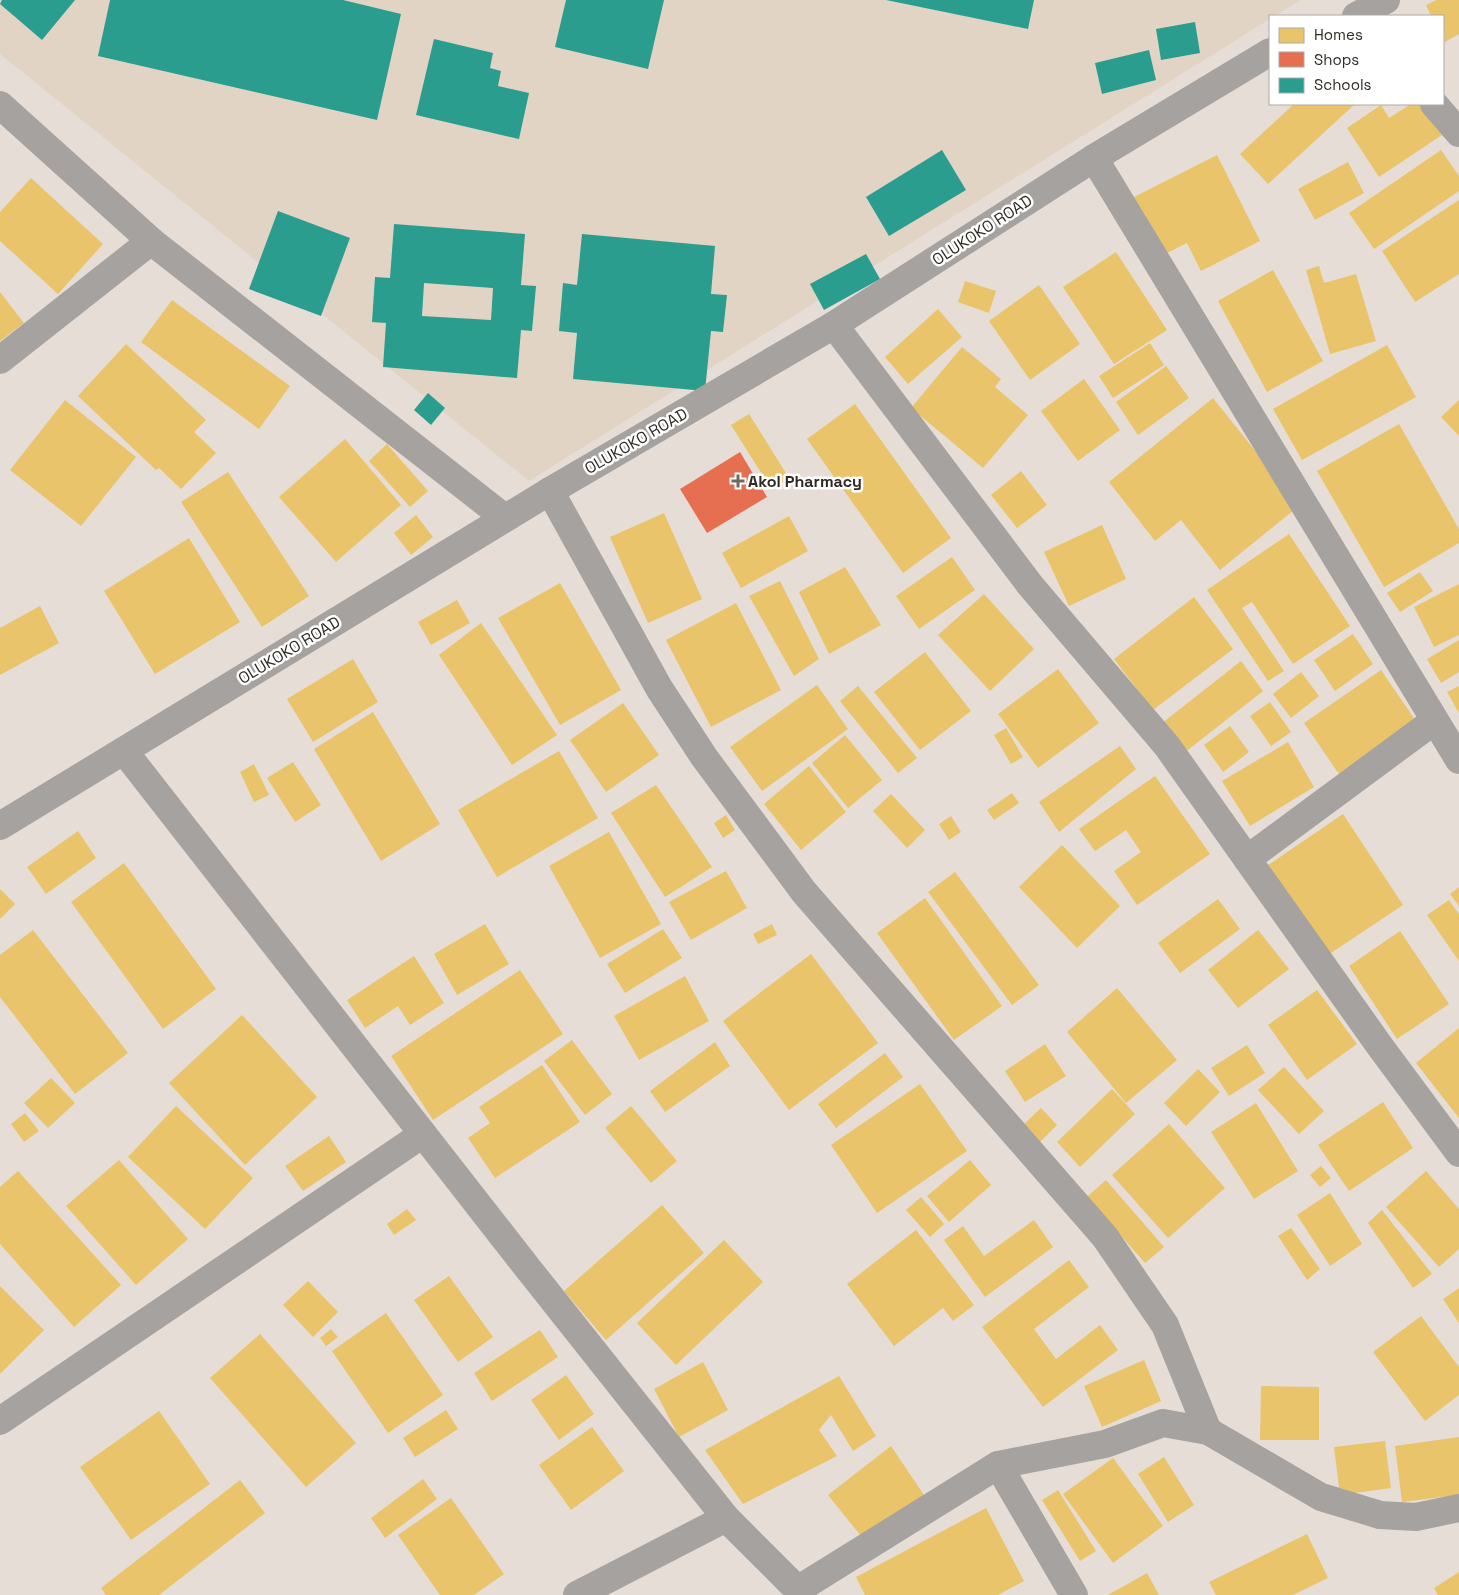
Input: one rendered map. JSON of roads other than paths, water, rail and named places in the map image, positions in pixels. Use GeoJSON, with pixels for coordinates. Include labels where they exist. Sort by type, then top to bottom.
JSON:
{"type":"FeatureCollection","features":[{"type":"Feature","properties":{"kind":"street"},"geometry":{"type":"LineString","coordinates":[[1361,15],[1386,0]]}},
{"type":"Feature","properties":{"kind":"street","name":"OLUKOKO ROAD"},"geometry":{"type":"LineString","coordinates":[[0,826],[505,518],[834,325],[1094,158],[1269,53]]}},
{"type":"Feature","properties":{"kind":"street"},"geometry":{"type":"LineString","coordinates":[[0,105],[151,241],[505,518]]}},
{"type":"Feature","properties":{"kind":"street"},"geometry":{"type":"LineString","coordinates":[[1435,105],[1459,133]]}},
{"type":"Feature","properties":{"kind":"street"},"geometry":{"type":"LineString","coordinates":[[1094,158],[1459,760]]}},
{"type":"Feature","properties":{"kind":"street"},"geometry":{"type":"LineString","coordinates":[[0,360],[151,241]]}},
{"type":"Feature","properties":{"kind":"street"},"geometry":{"type":"LineString","coordinates":[[834,325],[1030,585],[1167,746],[1379,1045],[1459,1153]]}},
{"type":"Feature","properties":{"kind":"street"},"geometry":{"type":"LineString","coordinates":[[550,491],[659,688],[704,757],[804,892],[1105,1238],[1165,1325],[1208,1431]]}},
{"type":"Feature","properties":{"kind":"street"},"geometry":{"type":"LineString","coordinates":[[1247,859],[1434,721]]}},
{"type":"Feature","properties":{"kind":"street"},"geometry":{"type":"LineString","coordinates":[[124,751],[726,1518],[801,1592],[998,1465],[1104,1444],[1164,1423],[1208,1431],[1321,1496],[1380,1516],[1416,1517],[1459,1508]]}},
{"type":"Feature","properties":{"kind":"street"},"geometry":{"type":"LineString","coordinates":[[0,1421],[423,1134]]}},
{"type":"Feature","properties":{"kind":"street"},"geometry":{"type":"LineString","coordinates":[[998,1465],[1074,1595]]}},
{"type":"Feature","properties":{"kind":"street"},"geometry":{"type":"LineString","coordinates":[[577,1595],[726,1518]]}},
{"type":"Feature","properties":{"kind":"place","name":"Akol Pharmacy"},"geometry":{"type":"Point","coordinates":[738,481]}}]}
